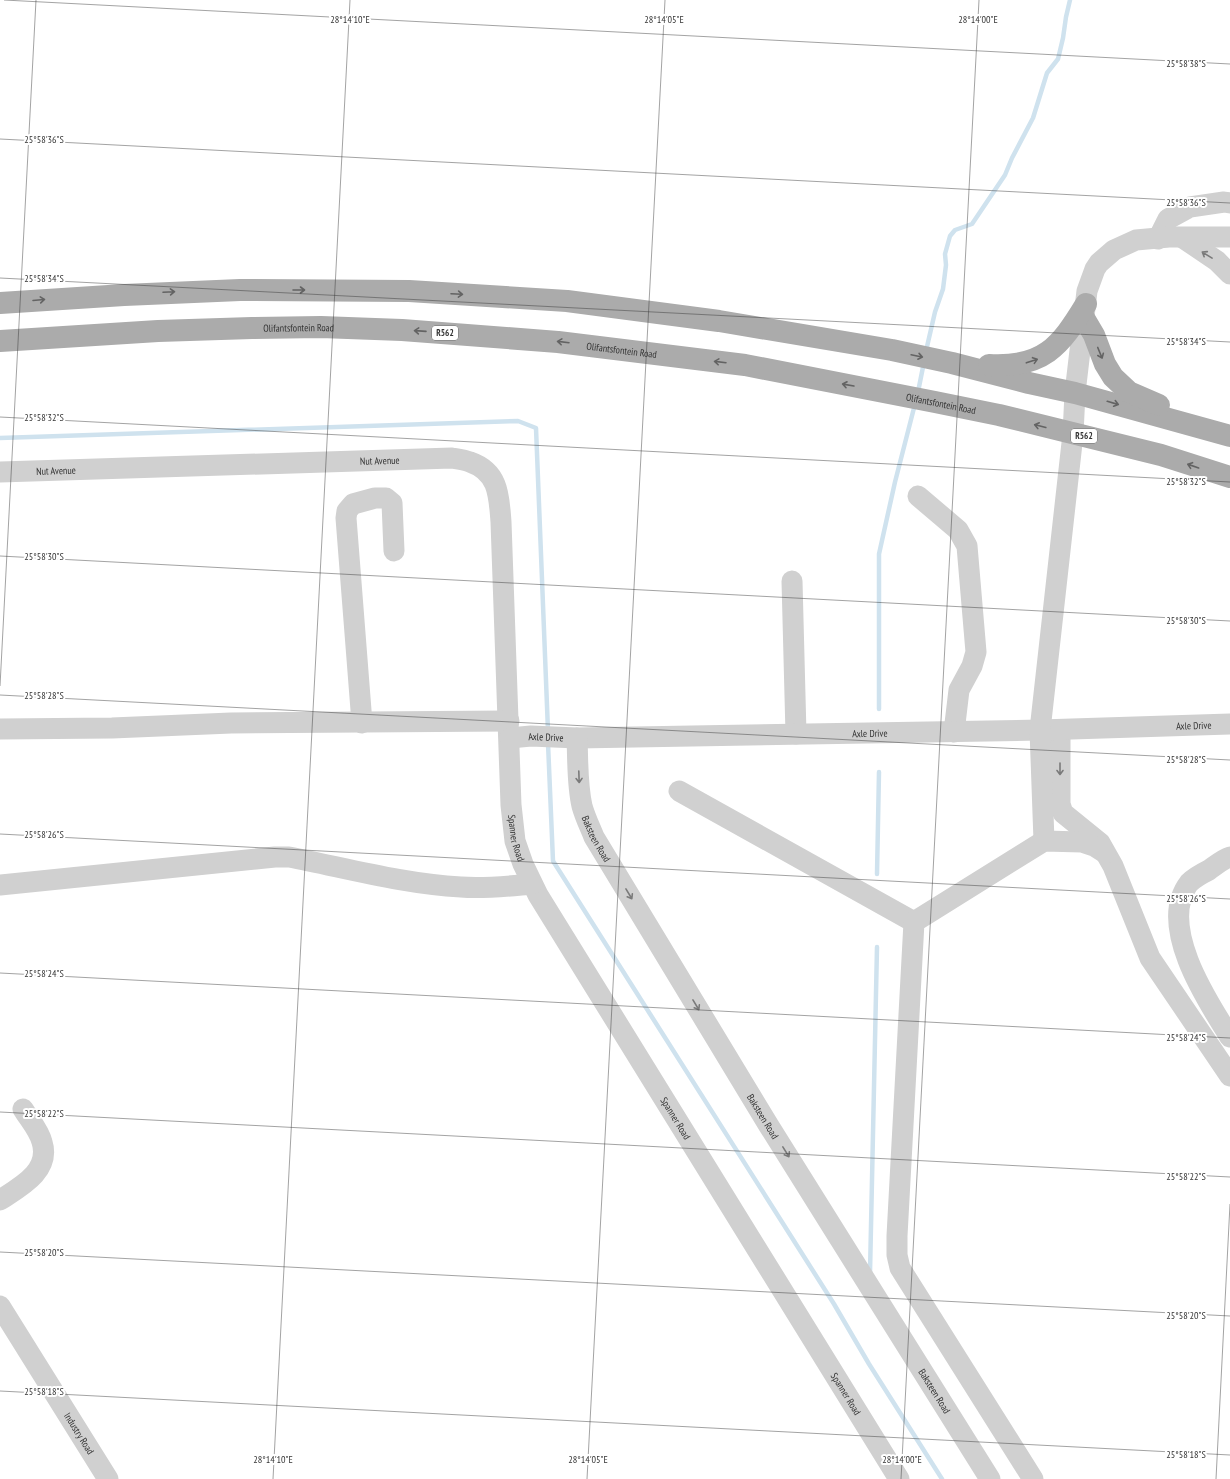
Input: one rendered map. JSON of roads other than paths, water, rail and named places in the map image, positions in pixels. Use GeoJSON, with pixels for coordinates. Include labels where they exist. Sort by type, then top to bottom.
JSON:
{"type":"FeatureCollection","features":[{"type":"Feature","properties":{"kind":"main road"},"geometry":{"type":"LineString","coordinates":[[0,304],[179,292],[240,290],[417,292],[567,301],[719,322],[892,350],[1075,393],[1221,433]]}},
{"type":"Feature","properties":{"kind":"main road"},"geometry":{"type":"LineString","coordinates":[[947,362],[999,366],[1022,364],[1038,359],[1061,340],[1085,311],[1105,364],[1113,377],[1120,384],[1129,392],[1221,433]]}},
{"type":"Feature","properties":{"kind":"main road","name":"Olifantsfontein Road"},"geometry":{"type":"LineString","coordinates":[[0,341],[120,332],[321,327],[402,330],[558,342],[737,364],[886,392],[999,416],[1161,455],[1230,477]]}},
{"type":"Feature","properties":{"kind":"street"},"geometry":{"type":"LineString","coordinates":[[1158,239],[1168,219],[1190,207],[1224,202],[1230,203]]}},
{"type":"Feature","properties":{"kind":"street"},"geometry":{"type":"LineString","coordinates":[[1044,841],[1050,730],[1075,393],[1087,291],[1095,269],[1109,253],[1120,246],[1136,240],[1230,237]]}},
{"type":"Feature","properties":{"kind":"street"},"geometry":{"type":"LineString","coordinates":[[1182,238],[1217,261],[1230,274]]}},
{"type":"Feature","properties":{"kind":"street","name":"Nut Avenue"},"geometry":{"type":"LineString","coordinates":[[0,472],[437,458],[452,458],[470,462],[481,468],[492,478],[499,492],[502,522],[509,729]]}},
{"type":"Feature","properties":{"kind":"street"},"geometry":{"type":"LineString","coordinates":[[918,496],[958,530],[967,546],[976,652],[972,666],[959,690],[954,732]]}},
{"type":"Feature","properties":{"kind":"street"},"geometry":{"type":"LineString","coordinates":[[362,723],[346,518],[348,511],[354,504],[375,498],[386,498],[392,503],[394,551]]}},
{"type":"Feature","properties":{"kind":"street"},"geometry":{"type":"LineString","coordinates":[[792,581],[796,734]]}},
{"type":"Feature","properties":{"kind":"street","name":"Axle Drive"},"geometry":{"type":"LineString","coordinates":[[0,729],[112,728],[231,723],[362,723],[509,729],[531,736],[569,737],[954,732],[1230,724]]}},
{"type":"Feature","properties":{"kind":"street","name":"Spanner Road"},"geometry":{"type":"LineString","coordinates":[[509,729],[515,840],[532,884],[899,1479]]}},
{"type":"Feature","properties":{"kind":"street"},"geometry":{"type":"LineString","coordinates":[[1050,730],[1060,804],[1063,813],[1100,843],[1112,866],[1150,958],[1230,1076]]}},
{"type":"Feature","properties":{"kind":"street","name":"Baksteen Road"},"geometry":{"type":"LineString","coordinates":[[569,737],[582,805],[594,837],[773,1132],[990,1479]]}},
{"type":"Feature","properties":{"kind":"street"},"geometry":{"type":"LineString","coordinates":[[680,790],[914,922]]}},
{"type":"Feature","properties":{"kind":"street"},"geometry":{"type":"LineString","coordinates":[[914,922],[1044,841],[1082,842],[1094,846],[1105,853]]}},
{"type":"Feature","properties":{"kind":"street"},"geometry":{"type":"LineString","coordinates":[[0,885],[275,857],[296,859],[386,878],[434,885],[464,888],[532,884]]}},
{"type":"Feature","properties":{"kind":"street"},"geometry":{"type":"LineString","coordinates":[[1230,857],[1190,882],[1181,898],[1179,912],[1180,938],[1193,972],[1208,1004],[1230,1037]]}},
{"type":"Feature","properties":{"kind":"street"},"geometry":{"type":"LineString","coordinates":[[914,922],[897,1255],[900,1268],[1033,1479]]}},
{"type":"Feature","properties":{"kind":"street"},"geometry":{"type":"LineString","coordinates":[[0,1200],[36,1173],[41,1164],[44,1152],[42,1141],[23,1109]]}},
{"type":"Feature","properties":{"kind":"street","name":"Industry Road"},"geometry":{"type":"LineString","coordinates":[[0,1306],[108,1479]]}},
{"type":"Feature","properties":{"kind":"waterway"},"geometry":{"type":"LineString","coordinates":[[926,351],[935,312],[943,289],[946,265],[945,254],[950,236],[955,230],[972,224],[1005,175],[1012,158],[1033,118],[1047,73],[1058,59],[1070,0]]}},
{"type":"Feature","properties":{"kind":"waterway"},"geometry":{"type":"LineString","coordinates":[[918,392],[924,362]]}},
{"type":"Feature","properties":{"kind":"waterway"},"geometry":{"type":"LineString","coordinates":[[879,709],[879,554],[895,482],[915,404]]}},
{"type":"Feature","properties":{"kind":"waterway"},"geometry":{"type":"LineString","coordinates":[[0,438],[518,421],[536,428],[548,731]]}},
{"type":"Feature","properties":{"kind":"waterway"},"geometry":{"type":"LineString","coordinates":[[548,743],[553,861],[834,1304],[869,1364],[942,1479]]}},
{"type":"Feature","properties":{"kind":"waterway"},"geometry":{"type":"LineString","coordinates":[[877,874],[879,772]]}},
{"type":"Feature","properties":{"kind":"waterway"},"geometry":{"type":"LineString","coordinates":[[870,1273],[877,947]]}}]}
